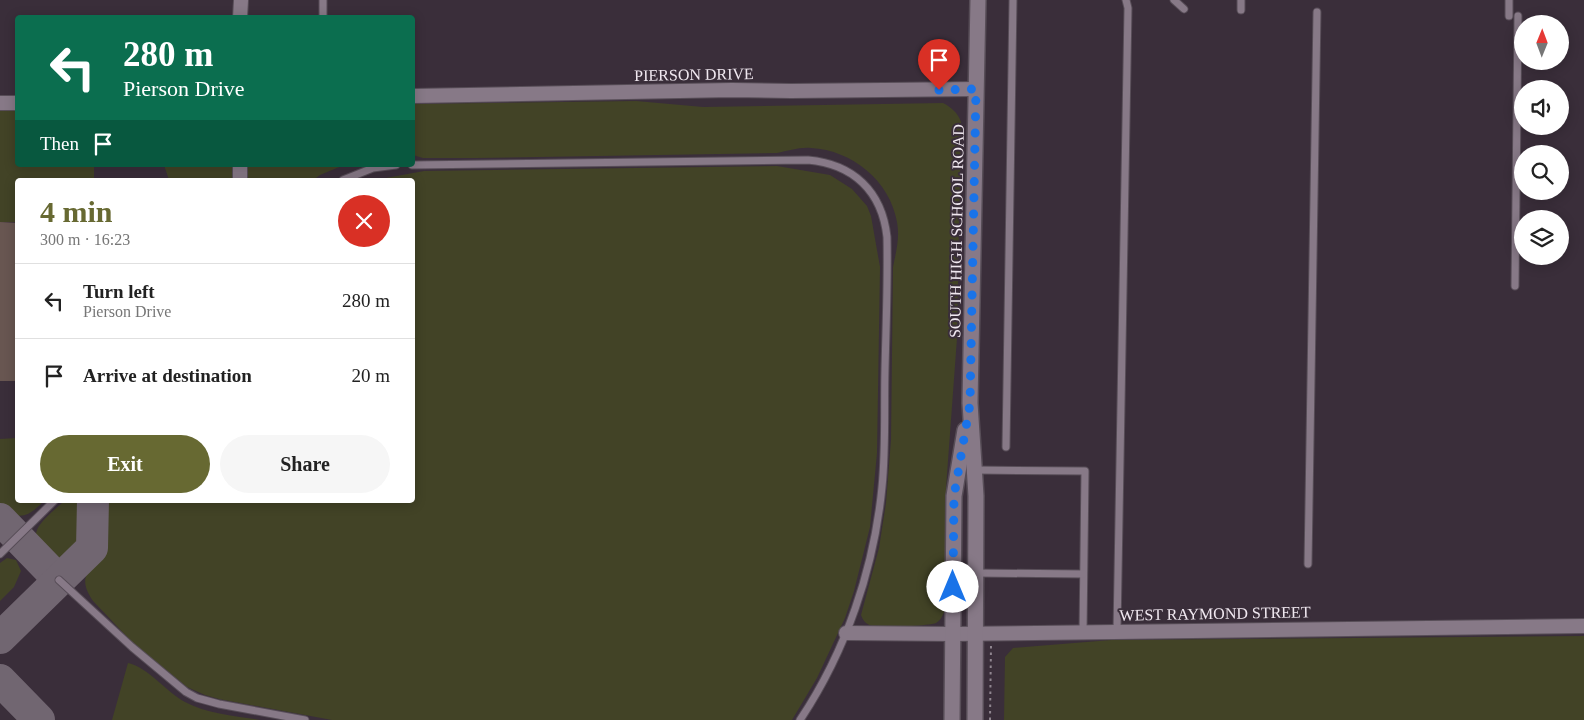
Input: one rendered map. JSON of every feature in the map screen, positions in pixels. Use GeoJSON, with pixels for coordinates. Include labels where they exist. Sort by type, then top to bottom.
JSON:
{"type":"FeatureCollection","features":[{"type":"Feature","properties":{"kind":"street"},"geometry":{"type":"LineString","coordinates":[[240,15],[241,0]]}},
{"type":"Feature","properties":{"kind":"street","name":"SOUTH HIGH SCHOOL ROAD"},"geometry":{"type":"LineString","coordinates":[[975,720],[976,496],[970,404],[978,0]]}},
{"type":"Feature","properties":{"kind":"street","name":"PIERSON DRIVE"},"geometry":{"type":"LineString","coordinates":[[415,96],[732,90],[976,89]]}},
{"type":"Feature","properties":{"kind":"street"},"geometry":{"type":"LineString","coordinates":[[0,103],[15,102]]}},
{"type":"Feature","properties":{"kind":"street","name":"SOUTH HIGH SCHOOL ROAD"},"geometry":{"type":"LineString","coordinates":[[952,720],[954,496],[970,404]]}},
{"type":"Feature","properties":{"kind":"street","name":"WEST RAYMOND STREET"},"geometry":{"type":"LineString","coordinates":[[846,633],[975,634],[1584,626]]}},
{"type":"Feature","properties":{"kind":"lane"},"geometry":{"type":"LineString","coordinates":[[323,0],[323,15]]}},
{"type":"Feature","properties":{"kind":"lane"},"geometry":{"type":"LineString","coordinates":[[1006,447],[1013,0]]}},
{"type":"Feature","properties":{"kind":"lane"},"geometry":{"type":"LineString","coordinates":[[1118,631],[1128,18],[1126,0]]}},
{"type":"Feature","properties":{"kind":"lane"},"geometry":{"type":"LineString","coordinates":[[1174,0],[1184,9]]}},
{"type":"Feature","properties":{"kind":"lane"},"geometry":{"type":"LineString","coordinates":[[1241,0],[1241,10]]}},
{"type":"Feature","properties":{"kind":"lane"},"geometry":{"type":"LineString","coordinates":[[1509,0],[1509,16]]}},
{"type":"Feature","properties":{"kind":"lane"},"geometry":{"type":"LineString","coordinates":[[1308,564],[1317,12]]}},
{"type":"Feature","properties":{"kind":"lane"},"geometry":{"type":"LineString","coordinates":[[1515,286],[1517,70]]}},
{"type":"Feature","properties":{"kind":"lane"},"geometry":{"type":"LineString","coordinates":[[415,164],[796,159],[823,161],[840,167],[867,188],[880,208],[884,218],[887,237],[883,470],[880,504],[874,540],[857,605],[827,675],[800,720]]}},
{"type":"Feature","properties":{"kind":"lane"},"geometry":{"type":"LineString","coordinates":[[348,178],[381,167]]}},
{"type":"Feature","properties":{"kind":"lane"},"geometry":{"type":"LineString","coordinates":[[974,470],[1085,471],[1083,632]]}},
{"type":"Feature","properties":{"kind":"lane"},"geometry":{"type":"LineString","coordinates":[[0,554],[52,503]]}},
{"type":"Feature","properties":{"kind":"lane"},"geometry":{"type":"LineString","coordinates":[[976,573],[1083,574]]}},
{"type":"Feature","properties":{"kind":"lane"},"geometry":{"type":"LineString","coordinates":[[59,580],[132,647],[186,692],[212,702],[305,720]]}},
{"type":"Feature","properties":{"kind":"path"},"geometry":{"type":"LineString","coordinates":[[990,720],[991,633]]}},
{"type":"Feature","properties":{"kind":"green space"},"geometry":{"type":"Polygon","coordinates":[[[636,101],[703,107],[943,103],[951,108],[961,122],[957,338],[946,488],[945,610],[941,619],[932,624],[876,627],[866,623],[861,615],[879,548],[886,503],[891,440],[893,267],[898,234],[893,207],[878,181],[867,170],[841,155],[826,150],[807,148],[777,153],[423,158],[415,156],[415,104],[636,101]]]}},
{"type":"Feature","properties":{"kind":"green space"},"geometry":{"type":"Polygon","coordinates":[[[0,109],[15,109],[15,167],[94,167],[94,178],[15,178],[15,222],[0,222],[0,109]]]}},
{"type":"Feature","properties":{"kind":"green space"},"geometry":{"type":"Polygon","coordinates":[[[777,166],[830,175],[852,189],[867,206],[871,216],[880,267],[877,453],[870,527],[854,591],[845,618],[817,678],[792,720],[332,720],[219,699],[187,687],[133,643],[93,601],[85,584],[88,573],[100,551],[103,532],[103,503],[415,503],[415,178],[386,178],[424,171],[777,166]]]}},
{"type":"Feature","properties":{"kind":"green space"},"geometry":{"type":"Polygon","coordinates":[[[165,167],[235,167],[235,178],[168,178],[165,167]]]}},
{"type":"Feature","properties":{"kind":"green space"},"geometry":{"type":"Polygon","coordinates":[[[246,167],[339,167],[316,178],[246,178],[246,167]]]}},
{"type":"Feature","properties":{"kind":"green space"},"geometry":{"type":"Polygon","coordinates":[[[15,438],[15,503],[42,503],[24,515],[13,514],[0,505],[0,439],[15,438]]]}},
{"type":"Feature","properties":{"kind":"green space"},"geometry":{"type":"Polygon","coordinates":[[[62,503],[82,503],[80,543],[75,552],[68,557],[51,556],[39,546],[36,538],[37,530],[62,503]]]}},
{"type":"Feature","properties":{"kind":"green space"},"geometry":{"type":"Polygon","coordinates":[[[7,558],[16,560],[21,571],[14,587],[0,601],[0,563],[7,558]]]}},
{"type":"Feature","properties":{"kind":"green space"},"geometry":{"type":"Polygon","coordinates":[[[1584,636],[1584,720],[1004,720],[1005,657],[1013,648],[1111,640],[1584,636]]]}},
{"type":"Feature","properties":{"kind":"green space"},"geometry":{"type":"Polygon","coordinates":[[[128,663],[143,669],[178,698],[194,706],[222,714],[260,720],[112,720],[128,663]]]}},
{"type":"Feature","properties":{"kind":"building"},"geometry":{"type":"Polygon","coordinates":[[[0,222],[15,223],[15,381],[0,381],[0,222]]]}},
{"type":"Feature","properties":{"kind":"taxiway"},"geometry":{"type":"LineString","coordinates":[[0,638],[92,548],[93,503]]}},
{"type":"Feature","properties":{"kind":"taxiway"},"geometry":{"type":"LineString","coordinates":[[0,519],[59,580]]}},
{"type":"Feature","properties":{"kind":"taxiway"},"geometry":{"type":"LineString","coordinates":[[0,680],[39,720]]}},
{"type":"Feature","properties":{"kind":"route"},"geometry":{"type":"LineString","coordinates":[[939,90],[976,89],[970,404],[954,496],[953,587]]}}]}
